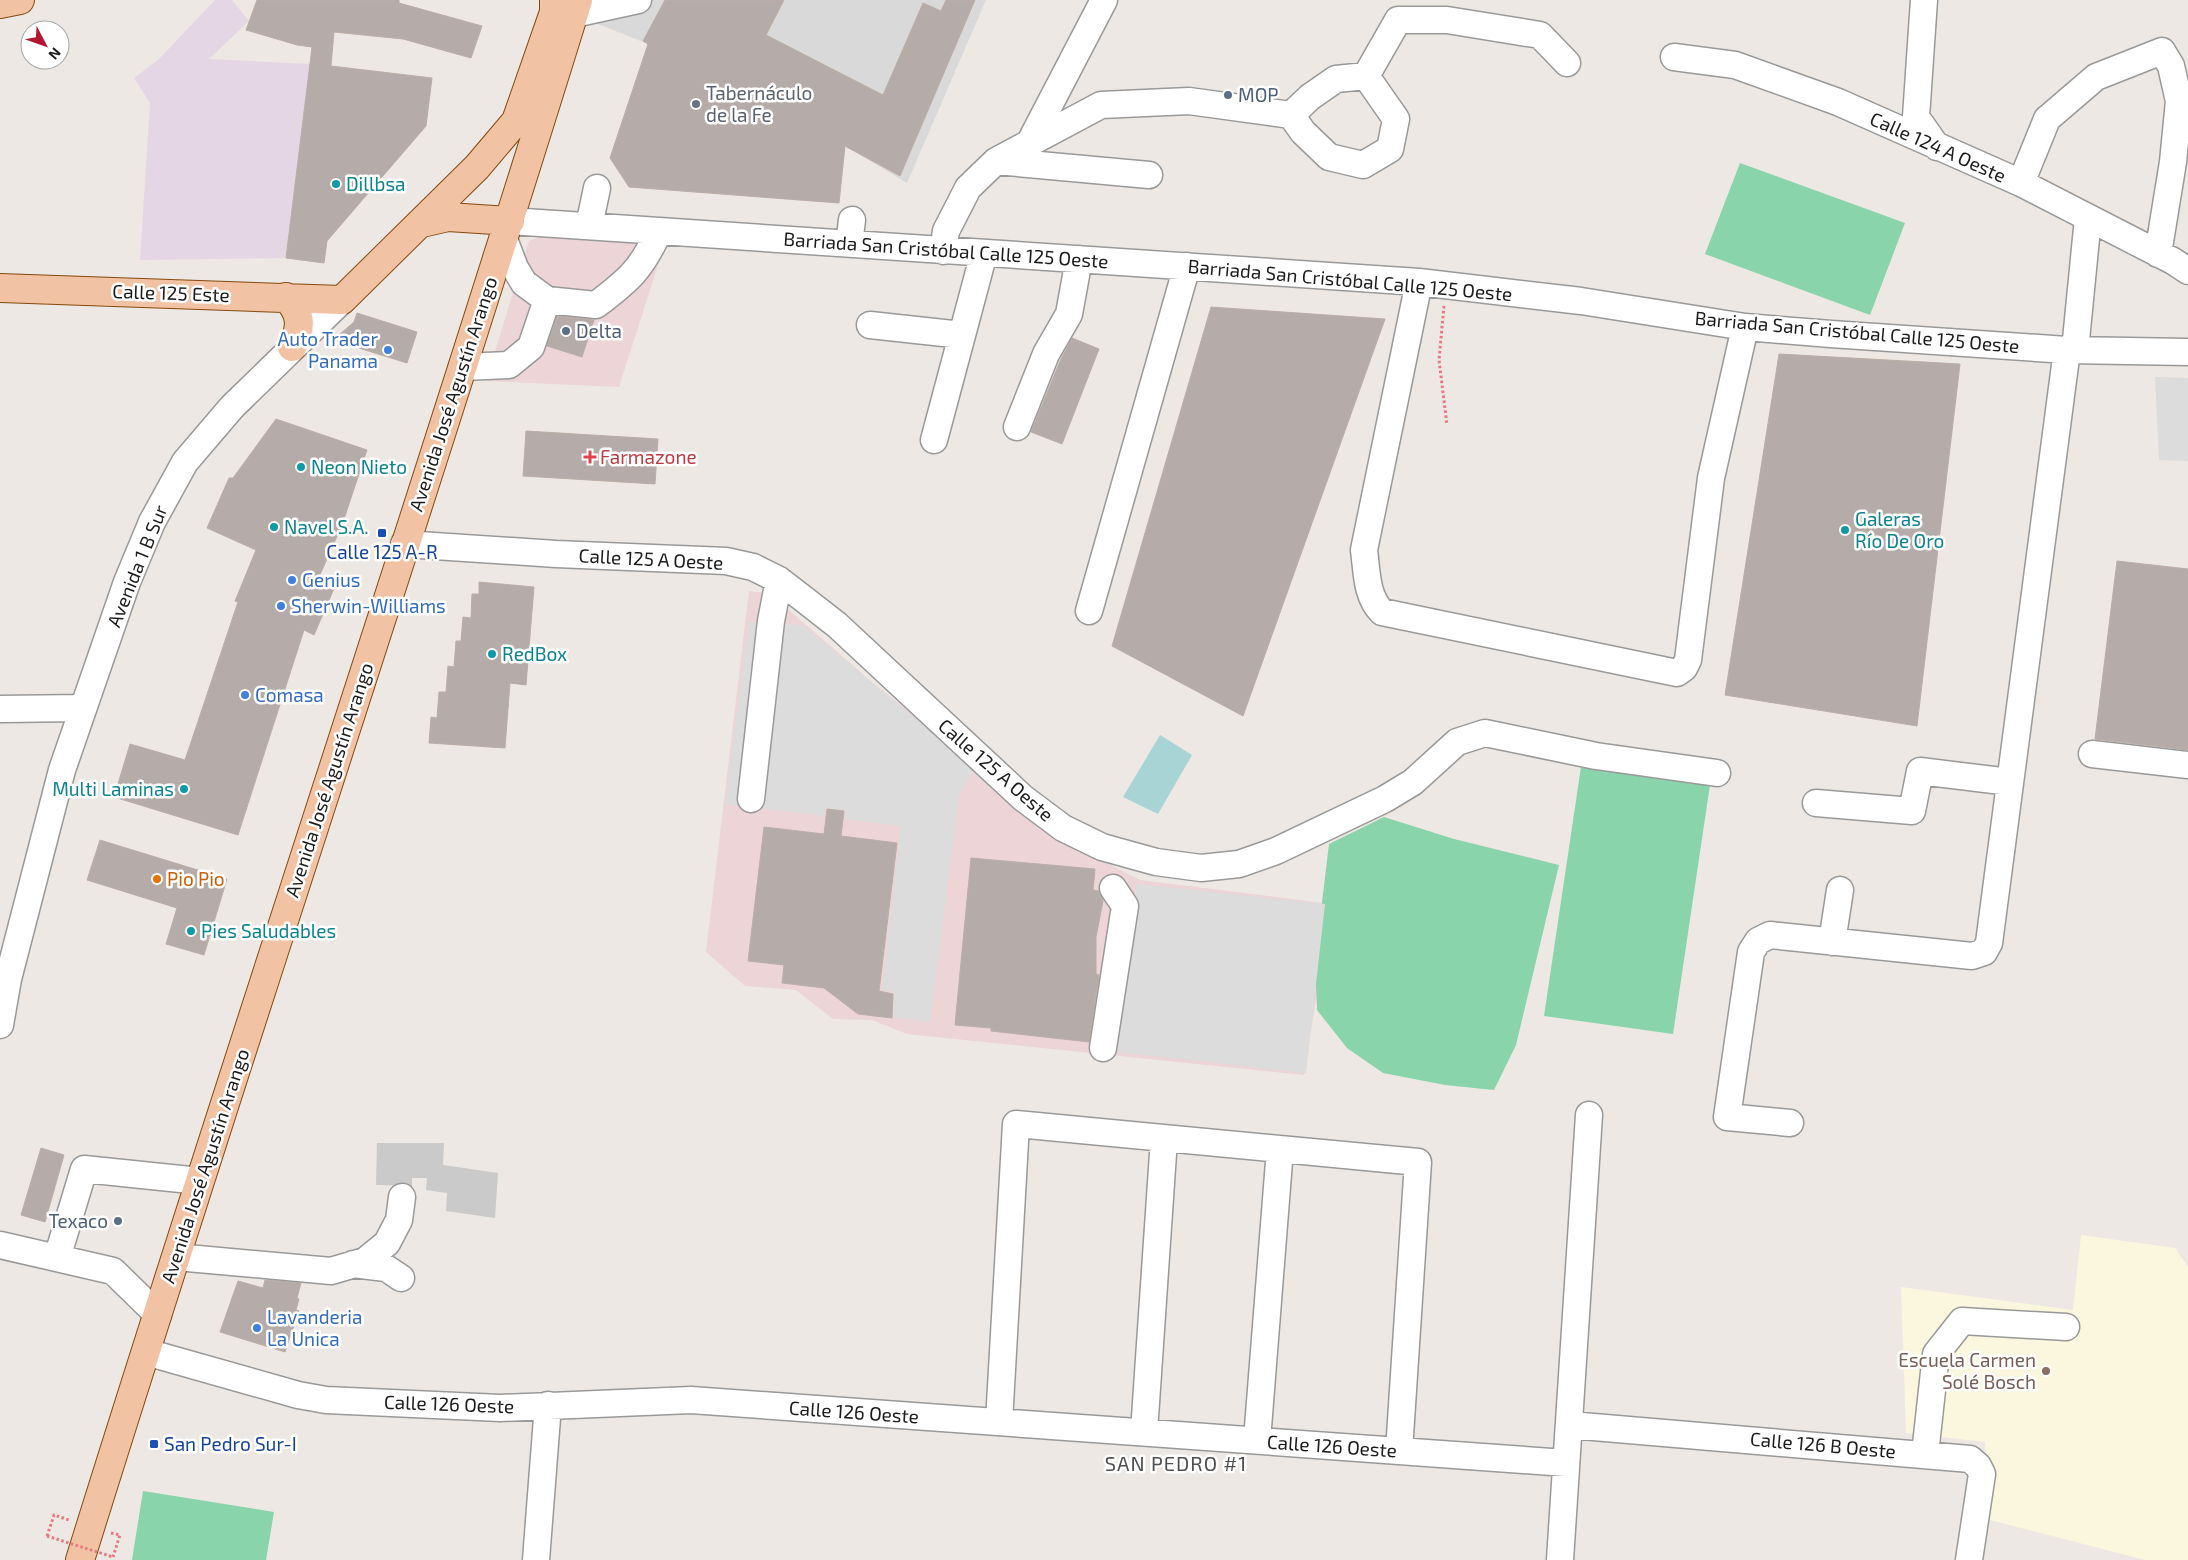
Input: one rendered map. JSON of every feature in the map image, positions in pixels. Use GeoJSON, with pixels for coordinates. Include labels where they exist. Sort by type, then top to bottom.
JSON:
{"type":"FeatureCollection","features":[{"type":"Feature","properties":{"kind":"main road"},"geometry":{"type":"LineString","coordinates":[[0,4],[20,0]]}},
{"type":"Feature","properties":{"kind":"main road","name":"Avenida 1 B Sur"},"geometry":{"type":"LineString","coordinates":[[342,300],[477,167],[516,121],[554,12],[569,5]]}},
{"type":"Feature","properties":{"kind":"main road","name":"Avenida José Agustín Arango"},"geometry":{"type":"LineString","coordinates":[[80,1560],[404,544],[507,230],[569,5]]}},
{"type":"Feature","properties":{"kind":"main road"},"geometry":{"type":"LineString","coordinates":[[422,223],[448,217],[507,230]]}},
{"type":"Feature","properties":{"kind":"main road","name":"Calle 125 Este"},"geometry":{"type":"LineString","coordinates":[[0,288],[342,300]]}},
{"type":"Feature","properties":{"kind":"main road"},"geometry":{"type":"LineString","coordinates":[[286,297],[296,307],[300,320],[299,334],[292,347]]}},
{"type":"Feature","properties":{"kind":"street"},"geometry":{"type":"LineString","coordinates":[[569,5],[638,0]]}},
{"type":"Feature","properties":{"kind":"street"},"geometry":{"type":"LineString","coordinates":[[1029,144],[1104,0]]}},
{"type":"Feature","properties":{"kind":"street"},"geometry":{"type":"LineString","coordinates":[[1924,0],[1916,117],[1937,148]]}},
{"type":"Feature","properties":{"kind":"street"},"geometry":{"type":"LineString","coordinates":[[1366,76],[1398,20],[1447,20],[1540,35],[1567,63]]}},
{"type":"Feature","properties":{"kind":"street"},"geometry":{"type":"LineString","coordinates":[[2021,184],[2047,119],[2096,77],[2162,51],[2171,66],[2179,102],[2173,162],[2158,254]]}},
{"type":"Feature","properties":{"kind":"street","name":"Calle 124 A Oeste"},"geometry":{"type":"LineString","coordinates":[[1674,57],[1735,65],[1838,102],[2021,184],[2188,271]]}},
{"type":"Feature","properties":{"kind":"street"},"geometry":{"type":"LineString","coordinates":[[1291,116],[1310,97],[1336,79],[1366,76]]}},
{"type":"Feature","properties":{"kind":"street"},"geometry":{"type":"LineString","coordinates":[[943,251],[946,231],[968,188],[996,161],[1101,105],[1189,101],[1291,116],[1302,132],[1329,157],[1363,164],[1390,149],[1396,119],[1366,76]]}},
{"type":"Feature","properties":{"kind":"street"},"geometry":{"type":"LineString","coordinates":[[996,161],[1150,175]]}},
{"type":"Feature","properties":{"kind":"street"},"geometry":{"type":"LineString","coordinates":[[589,226],[597,188]]}},
{"type":"Feature","properties":{"kind":"street"},"geometry":{"type":"LineString","coordinates":[[1790,1123],[1727,1118],[1751,952],[1758,941],[1770,935],[1972,956],[1984,952],[1990,943],[2010,782],[2088,218]]}},
{"type":"Feature","properties":{"kind":"street","name":"Barriada San Cristóbal Calle 125 Oeste"},"geometry":{"type":"LineString","coordinates":[[507,230],[589,226],[659,231],[851,232],[943,251],[1419,282],[1581,302],[1745,326],[2071,350],[2188,352]]}},
{"type":"Feature","properties":{"kind":"street"},"geometry":{"type":"LineString","coordinates":[[507,230],[515,268],[524,282],[547,300],[596,305],[630,279],[649,253],[659,231]]}},
{"type":"Feature","properties":{"kind":"street"},"geometry":{"type":"LineString","coordinates":[[934,440],[984,253]]}},
{"type":"Feature","properties":{"kind":"street"},"geometry":{"type":"LineString","coordinates":[[1017,427],[1046,354],[1069,314],[1079,259]]}},
{"type":"Feature","properties":{"kind":"street"},"geometry":{"type":"LineString","coordinates":[[1089,611],[1187,266]]}},
{"type":"Feature","properties":{"kind":"street"},"geometry":{"type":"LineString","coordinates":[[1419,282],[1364,550],[1370,593],[1374,604],[1382,612],[1677,673],[1684,668],[1688,660],[1711,478],[1745,326]]}},
{"type":"Feature","properties":{"kind":"street","name":"Avenida 1 B Sur"},"geometry":{"type":"LineString","coordinates":[[0,1025],[4,979],[62,770],[137,556],[152,522],[185,462],[232,407],[342,300]]}},
{"type":"Feature","properties":{"kind":"street"},"geometry":{"type":"LineString","coordinates":[[462,368],[510,365],[531,348],[547,300]]}},
{"type":"Feature","properties":{"kind":"street"},"geometry":{"type":"LineString","coordinates":[[870,324],[962,335]]}},
{"type":"Feature","properties":{"kind":"street","name":"Calle 125 A Oeste"},"geometry":{"type":"LineString","coordinates":[[404,544],[556,554],[726,561],[753,568],[779,580],[837,625],[1030,803],[1063,828],[1102,847],[1156,862],[1201,868],[1239,864],[1276,851],[1384,799],[1413,782],[1457,742],[1485,732],[1596,756],[1717,773]]}},
{"type":"Feature","properties":{"kind":"street"},"geometry":{"type":"LineString","coordinates":[[751,799],[771,621],[779,580]]}},
{"type":"Feature","properties":{"kind":"street"},"geometry":{"type":"LineString","coordinates":[[0,709],[83,708]]}},
{"type":"Feature","properties":{"kind":"street"},"geometry":{"type":"LineString","coordinates":[[2092,754],[2188,764]]}},
{"type":"Feature","properties":{"kind":"street"},"geometry":{"type":"LineString","coordinates":[[1816,803],[1912,810],[1920,771],[2010,782]]}},
{"type":"Feature","properties":{"kind":"street"},"geometry":{"type":"LineString","coordinates":[[1103,1048],[1125,906],[1113,888]]}},
{"type":"Feature","properties":{"kind":"street"},"geometry":{"type":"LineString","coordinates":[[1832,942],[1840,890]]}},
{"type":"Feature","properties":{"kind":"street"},"geometry":{"type":"LineString","coordinates":[[1560,1560],[1570,1425],[1588,1115]]}},
{"type":"Feature","properties":{"kind":"street"},"geometry":{"type":"LineString","coordinates":[[999,1422],[1016,1124],[1418,1162],[1399,1451]]}},
{"type":"Feature","properties":{"kind":"street"},"geometry":{"type":"LineString","coordinates":[[1144,1432],[1164,1139]]}},
{"type":"Feature","properties":{"kind":"street"},"geometry":{"type":"LineString","coordinates":[[1256,1440],[1280,1149]]}},
{"type":"Feature","properties":{"kind":"street"},"geometry":{"type":"LineString","coordinates":[[57,1258],[84,1169],[200,1182]]}},
{"type":"Feature","properties":{"kind":"street"},"geometry":{"type":"LineString","coordinates":[[176,1257],[331,1271],[364,1261],[387,1243],[399,1220],[402,1198]]}},
{"type":"Feature","properties":{"kind":"street"},"geometry":{"type":"LineString","coordinates":[[0,1245],[112,1271],[158,1315]]}},
{"type":"Feature","properties":{"kind":"street"},"geometry":{"type":"LineString","coordinates":[[353,1264],[386,1268],[401,1278]]}},
{"type":"Feature","properties":{"kind":"street"},"geometry":{"type":"LineString","coordinates":[[1925,1454],[1936,1354],[1962,1321],[2066,1328]]}},
{"type":"Feature","properties":{"kind":"street","name":"Calle 126 Oeste"},"geometry":{"type":"LineString","coordinates":[[146,1352],[326,1400],[500,1408],[691,1400],[1566,1463]]}},
{"type":"Feature","properties":{"kind":"street"},"geometry":{"type":"LineString","coordinates":[[536,1560],[548,1405]]}},
{"type":"Feature","properties":{"kind":"street","name":"Calle 126 B Oeste"},"geometry":{"type":"LineString","coordinates":[[1570,1425],[1970,1459],[1978,1466],[1982,1474],[1969,1560]]}},
{"type":"Feature","properties":{"kind":"path"},"geometry":{"type":"LineString","coordinates":[[1446,286],[1439,360],[1446,425]]}},
{"type":"Feature","properties":{"kind":"path"},"geometry":{"type":"LineString","coordinates":[[54,1515],[47,1536],[113,1557],[120,1536]]}},
{"type":"Feature","properties":{"kind":"shaded area"},"geometry":{"type":"Polygon","coordinates":[[[215,0],[232,0],[249,21],[209,59],[310,64],[286,258],[140,260],[150,103],[134,78],[158,60],[215,0]]]}},
{"type":"Feature","properties":{"kind":"shaded area"},"geometry":{"type":"Polygon","coordinates":[[[612,0],[986,0],[907,183],[845,146],[648,44],[598,24],[612,0]]]}},
{"type":"Feature","properties":{"kind":"shaded area"},"geometry":{"type":"Polygon","coordinates":[[[542,236],[665,243],[619,387],[486,381],[529,241],[542,236]]]}},
{"type":"Feature","properties":{"kind":"shaded area"},"geometry":{"type":"Polygon","coordinates":[[[2155,377],[2188,378],[2188,461],[2159,460],[2155,377]]]}},
{"type":"Feature","properties":{"kind":"shaded area"},"geometry":{"type":"Polygon","coordinates":[[[749,591],[767,593],[784,606],[872,682],[965,757],[1060,842],[1140,880],[1331,904],[1304,1075],[907,1034],[872,1020],[833,1019],[796,990],[745,986],[706,952],[749,591]]]}},
{"type":"Feature","properties":{"kind":"shaded area"},"geometry":{"type":"Polygon","coordinates":[[[749,622],[803,625],[975,768],[959,795],[930,1022],[893,1017],[894,992],[882,990],[901,826],[845,819],[845,810],[826,808],[824,816],[725,804],[749,622]]]}},
{"type":"Feature","properties":{"kind":"shaded area"},"geometry":{"type":"Polygon","coordinates":[[[1137,884],[1325,904],[1306,1073],[1118,1052],[1137,884]]]}},
{"type":"Feature","properties":{"kind":"shaded area"},"geometry":{"type":"Polygon","coordinates":[[[377,1143],[444,1143],[443,1165],[498,1173],[495,1218],[446,1211],[447,1193],[426,1190],[427,1178],[412,1178],[412,1186],[376,1185],[377,1143]]]}},
{"type":"Feature","properties":{"kind":"shaded area","name":"Escuela Carmen Solé Bosch"},"geometry":{"type":"Polygon","coordinates":[[[2081,1235],[2175,1248],[2188,1267],[2188,1560],[2145,1560],[1990,1520],[1985,1442],[1906,1433],[1901,1287],[2073,1310],[2081,1235]]]}},
{"type":"Feature","properties":{"kind":"green space"},"geometry":{"type":"Polygon","coordinates":[[[1740,163],[1905,223],[1870,315],[1705,254],[1740,163]]]}},
{"type":"Feature","properties":{"kind":"green space"},"geometry":{"type":"Polygon","coordinates":[[[1582,760],[1711,778],[1673,1034],[1544,1016],[1582,760]]]}},
{"type":"Feature","properties":{"kind":"green space"},"geometry":{"type":"Polygon","coordinates":[[[1384,817],[1454,839],[1559,865],[1516,1045],[1494,1090],[1445,1085],[1383,1073],[1347,1048],[1317,1010],[1315,961],[1329,844],[1384,817]]]}},
{"type":"Feature","properties":{"kind":"green space"},"geometry":{"type":"Polygon","coordinates":[[[143,1491],[274,1512],[266,1560],[132,1560],[143,1491]]]}},
{"type":"Feature","properties":{"kind":"water"},"geometry":{"type":"Polygon","coordinates":[[[1160,735],[1192,755],[1158,814],[1123,797],[1160,735]]]}},
{"type":"Feature","properties":{"kind":"building","name":"Dillbsa"},"geometry":{"type":"Polygon","coordinates":[[[257,0],[399,0],[399,3],[482,26],[471,58],[403,39],[334,32],[331,66],[432,78],[426,126],[327,241],[324,263],[286,258],[312,47],[297,45],[246,30],[257,0]]]}},
{"type":"Feature","properties":{"kind":"building"},"geometry":{"type":"Polygon","coordinates":[[[665,0],[784,0],[766,35],[883,95],[923,3],[941,11],[946,0],[975,0],[900,176],[845,146],[839,203],[629,187],[610,158],[648,44],[643,41],[665,0]]]}},
{"type":"Feature","properties":{"kind":"building"},"geometry":{"type":"Polygon","coordinates":[[[1211,307],[1385,319],[1243,716],[1112,646],[1211,307]]]}},
{"type":"Feature","properties":{"kind":"building","name":"Auto Trader Panama"},"geometry":{"type":"Polygon","coordinates":[[[357,313],[417,332],[407,363],[333,340],[354,322],[357,313]]]}},
{"type":"Feature","properties":{"kind":"building","name":"Delta"},"geometry":{"type":"Polygon","coordinates":[[[557,316],[594,320],[582,357],[547,346],[557,316]]]}},
{"type":"Feature","properties":{"kind":"building"},"geometry":{"type":"Polygon","coordinates":[[[1072,338],[1099,349],[1062,444],[1031,432],[1060,361],[1072,338]]]}},
{"type":"Feature","properties":{"kind":"building","name":"Galeras Río De Oro"},"geometry":{"type":"Polygon","coordinates":[[[1779,354],[1960,364],[1917,726],[1725,695],[1779,354]]]}},
{"type":"Feature","properties":{"kind":"building"},"geometry":{"type":"Polygon","coordinates":[[[276,419],[367,450],[342,525],[319,577],[336,584],[314,635],[304,630],[238,835],[114,797],[130,744],[185,760],[238,602],[235,601],[256,550],[207,528],[229,478],[233,478],[276,419]]]}},
{"type":"Feature","properties":{"kind":"building","name":"Farmazone"},"geometry":{"type":"Polygon","coordinates":[[[526,431],[658,439],[655,484],[523,476],[526,431]]]}},
{"type":"Feature","properties":{"kind":"building"},"geometry":{"type":"Polygon","coordinates":[[[2117,561],[2188,569],[2188,750],[2095,739],[2117,561]]]}},
{"type":"Feature","properties":{"kind":"building","name":"RedBox"},"geometry":{"type":"Polygon","coordinates":[[[479,582],[534,587],[526,685],[510,683],[505,748],[429,743],[431,717],[437,718],[439,692],[446,692],[448,666],[454,667],[456,641],[461,641],[463,617],[471,618],[472,594],[479,594],[479,582]]]}},
{"type":"Feature","properties":{"kind":"building"},"geometry":{"type":"Polygon","coordinates":[[[827,809],[844,811],[841,836],[897,843],[879,991],[893,994],[892,1018],[858,1014],[824,988],[782,983],[784,965],[748,961],[764,827],[824,834],[827,809]]]}},
{"type":"Feature","properties":{"kind":"building","name":"Pio Pio"},"geometry":{"type":"Polygon","coordinates":[[[100,840],[227,879],[204,955],[166,944],[177,908],[87,880],[100,840]]]}},
{"type":"Feature","properties":{"kind":"building"},"geometry":{"type":"Polygon","coordinates":[[[971,858],[1095,869],[1093,890],[1099,891],[1103,901],[1096,937],[1096,974],[1099,975],[1089,1042],[991,1031],[991,1028],[955,1025],[971,858]]]}},
{"type":"Feature","properties":{"kind":"building"},"geometry":{"type":"Polygon","coordinates":[[[41,1148],[64,1155],[45,1222],[21,1215],[41,1148]]]}},
{"type":"Feature","properties":{"kind":"building"},"geometry":{"type":"Polygon","coordinates":[[[265,1280],[301,1283],[296,1310],[299,1311],[285,1352],[220,1332],[238,1281],[263,1288],[265,1280]]]}},
{"type":"Feature","properties":{"kind":"place","name":"MOP"},"geometry":{"type":"Point","coordinates":[1228,95]}},
{"type":"Feature","properties":{"kind":"place","name":"Tabernáculo de la Fe"},"geometry":{"type":"Point","coordinates":[696,104]}},
{"type":"Feature","properties":{"kind":"place","name":"Dillbsa"},"geometry":{"type":"Point","coordinates":[336,184]}},
{"type":"Feature","properties":{"kind":"place","name":"Delta"},"geometry":{"type":"Point","coordinates":[566,331]}},
{"type":"Feature","properties":{"kind":"place","name":"Auto Trader Panama"},"geometry":{"type":"Point","coordinates":[388,350]}},
{"type":"Feature","properties":{"kind":"place","name":"Farmazone"},"geometry":{"type":"Point","coordinates":[590,457]}},
{"type":"Feature","properties":{"kind":"place","name":"Neon Nieto"},"geometry":{"type":"Point","coordinates":[301,467]}},
{"type":"Feature","properties":{"kind":"place","name":"Navel S.A."},"geometry":{"type":"Point","coordinates":[274,527]}},
{"type":"Feature","properties":{"kind":"place","name":"Galeras Río De Oro"},"geometry":{"type":"Point","coordinates":[1845,530]}},
{"type":"Feature","properties":{"kind":"place","name":"Calle 125 A-R"},"geometry":{"type":"Point","coordinates":[382,533]}},
{"type":"Feature","properties":{"kind":"place","name":"Genius"},"geometry":{"type":"Point","coordinates":[292,580]}},
{"type":"Feature","properties":{"kind":"place","name":"Sherwin-Williams"},"geometry":{"type":"Point","coordinates":[281,606]}},
{"type":"Feature","properties":{"kind":"place","name":"RedBox"},"geometry":{"type":"Point","coordinates":[492,654]}},
{"type":"Feature","properties":{"kind":"place","name":"Comasa"},"geometry":{"type":"Point","coordinates":[245,695]}},
{"type":"Feature","properties":{"kind":"place","name":"Multi Laminas"},"geometry":{"type":"Point","coordinates":[184,789]}},
{"type":"Feature","properties":{"kind":"place","name":"Pio Pio"},"geometry":{"type":"Point","coordinates":[157,879]}},
{"type":"Feature","properties":{"kind":"place","name":"Pies Saludables"},"geometry":{"type":"Point","coordinates":[191,931]}},
{"type":"Feature","properties":{"kind":"place","name":"Texaco"},"geometry":{"type":"Point","coordinates":[118,1221]}},
{"type":"Feature","properties":{"kind":"place","name":"Lavanderia La Unica"},"geometry":{"type":"Point","coordinates":[257,1328]}},
{"type":"Feature","properties":{"kind":"place","name":"Escuela Carmen Solé Bosch"},"geometry":{"type":"Point","coordinates":[2046,1371]}},
{"type":"Feature","properties":{"kind":"place","name":"San Pedro Sur-I"},"geometry":{"type":"Point","coordinates":[154,1444]}},
{"type":"Feature","properties":{"kind":"district","name":"SAN PEDRO #1"},"geometry":{"type":"Point","coordinates":[1176,1464]}}]}
